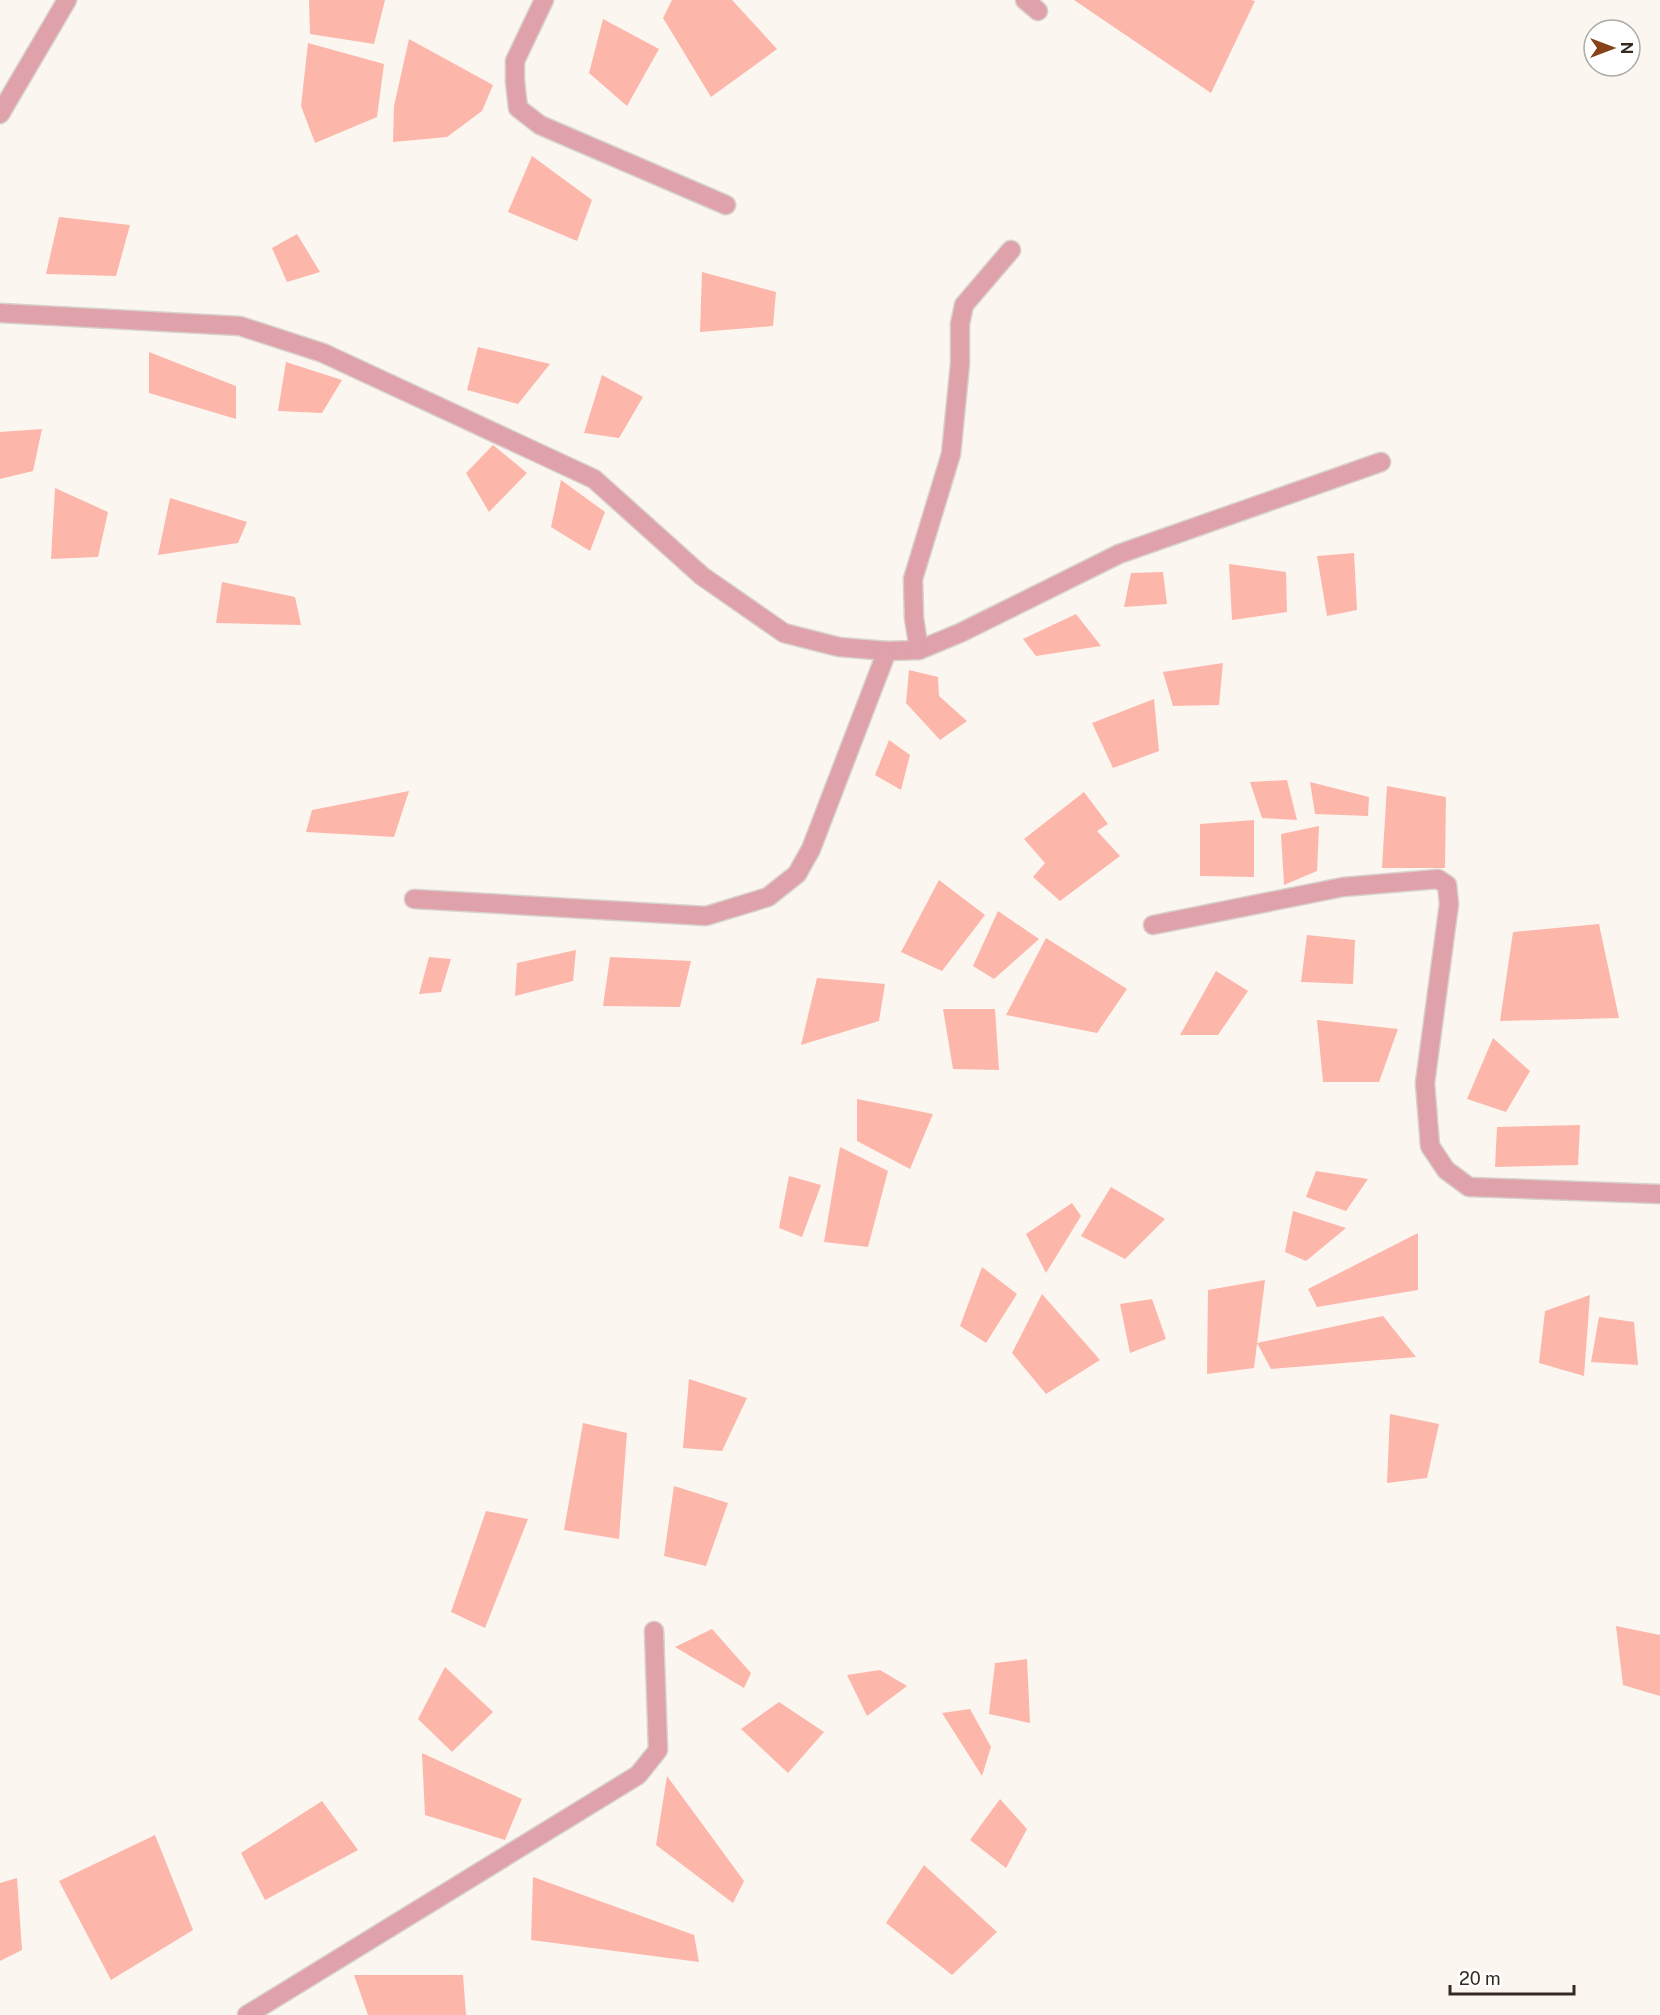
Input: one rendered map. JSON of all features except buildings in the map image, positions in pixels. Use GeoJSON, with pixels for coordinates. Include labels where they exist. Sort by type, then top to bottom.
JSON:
{"type":"FeatureCollection","features":[{"type":"Feature","properties":{"kind":"street"},"geometry":{"type":"LineString","coordinates":[[0,114],[67,0]]}},
{"type":"Feature","properties":{"kind":"street"},"geometry":{"type":"LineString","coordinates":[[544,0],[515,60],[518,108],[540,125],[726,205]]}},
{"type":"Feature","properties":{"kind":"street"},"geometry":{"type":"LineString","coordinates":[[919,650],[914,618],[913,579],[951,454],[960,364],[960,324],[964,305],[1011,250]]}},
{"type":"Feature","properties":{"kind":"street"},"geometry":{"type":"LineString","coordinates":[[0,313],[240,326],[324,352],[594,479],[702,576],[784,633],[839,647],[887,651],[919,650],[960,633],[1119,554],[1381,462]]}},
{"type":"Feature","properties":{"kind":"street"},"geometry":{"type":"LineString","coordinates":[[414,899],[706,916],[768,897],[797,874],[811,849],[887,651]]}},
{"type":"Feature","properties":{"kind":"street"},"geometry":{"type":"LineString","coordinates":[[1153,925],[1343,887],[1438,879],[1447,885],[1449,904],[1425,1083],[1430,1146],[1446,1170],[1469,1186],[1660,1194]]}},
{"type":"Feature","properties":{"kind":"street"},"geometry":{"type":"LineString","coordinates":[[247,2015],[639,1774],[658,1750],[654,1631]]}}]}
